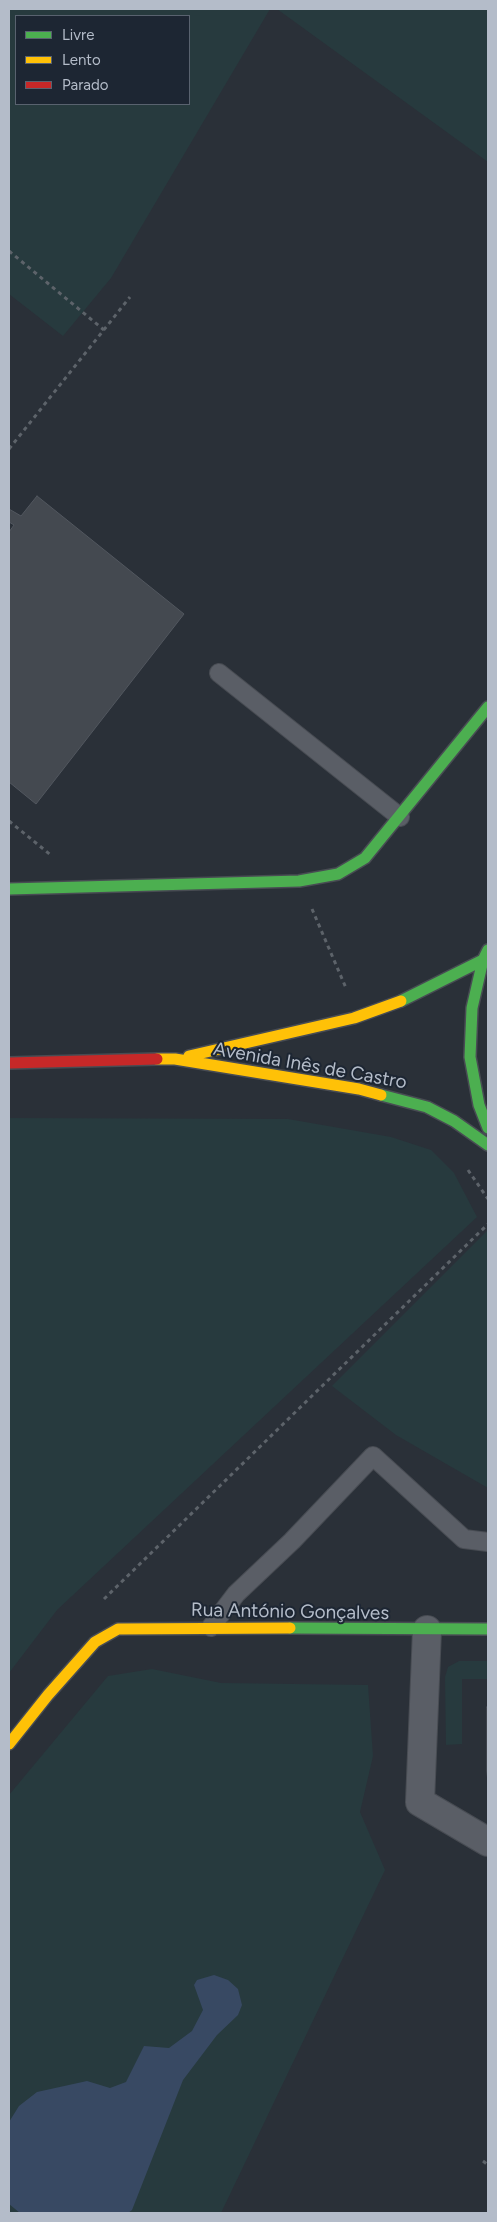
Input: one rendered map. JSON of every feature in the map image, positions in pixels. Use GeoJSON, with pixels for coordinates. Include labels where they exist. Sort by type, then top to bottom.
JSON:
{"type":"FeatureCollection","features":[{"type":"Feature","properties":{"kind":"street"},"geometry":{"type":"LineString","coordinates":[[9,889],[299,881],[338,874],[365,858],[488,707]]}},
{"type":"Feature","properties":{"kind":"street"},"geometry":{"type":"LineString","coordinates":[[486,955],[472,1008],[470,1057],[479,1105],[488,1128]]}},
{"type":"Feature","properties":{"kind":"street","name":"Avenida Inês de Castro"},"geometry":{"type":"LineString","coordinates":[[175,1059],[354,1018],[400,1001],[486,955]]}},
{"type":"Feature","properties":{"kind":"street","name":"Avenida Inês de Castro"},"geometry":{"type":"LineString","coordinates":[[9,1063],[175,1059],[359,1089],[427,1107],[454,1121],[488,1145]]}},
{"type":"Feature","properties":{"kind":"street","name":"Rua António Gonçalves"},"geometry":{"type":"LineString","coordinates":[[9,1744],[48,1695],[95,1642],[118,1629],[211,1627],[488,1629]]}},
{"type":"Feature","properties":{"kind":"street"},"geometry":{"type":"LineString","coordinates":[[426,1630],[420,1802],[488,1842]]}},
{"type":"Feature","properties":{"kind":"lane"},"geometry":{"type":"LineString","coordinates":[[219,672],[400,817]]}},
{"type":"Feature","properties":{"kind":"lane"},"geometry":{"type":"LineString","coordinates":[[211,1627],[236,1594],[292,1541],[373,1456],[464,1539],[488,1542]]}},
{"type":"Feature","properties":{"kind":"path"},"geometry":{"type":"LineString","coordinates":[[9,251],[104,330]]}},
{"type":"Feature","properties":{"kind":"path"},"geometry":{"type":"LineString","coordinates":[[9,449],[130,297]]}},
{"type":"Feature","properties":{"kind":"path"},"geometry":{"type":"LineString","coordinates":[[9,821],[53,856]]}},
{"type":"Feature","properties":{"kind":"path"},"geometry":{"type":"LineString","coordinates":[[299,881],[348,991]]}},
{"type":"Feature","properties":{"kind":"path"},"geometry":{"type":"LineString","coordinates":[[465,1167],[488,1199]]}},
{"type":"Feature","properties":{"kind":"path"},"geometry":{"type":"LineString","coordinates":[[102,1602],[488,1224]]}},
{"type":"Feature","properties":{"kind":"path"},"geometry":{"type":"LineString","coordinates":[[483,2161],[488,2165]]}},
{"type":"Feature","properties":{"kind":"green space"},"geometry":{"type":"Polygon","coordinates":[[[9,9],[270,9],[111,278],[63,336],[9,294],[9,9]]]}},
{"type":"Feature","properties":{"kind":"green space"},"geometry":{"type":"Polygon","coordinates":[[[277,9],[488,9],[488,162],[277,9]]]}},
{"type":"Feature","properties":{"kind":"green space"},"geometry":{"type":"Polygon","coordinates":[[[9,1118],[288,1119],[391,1137],[431,1150],[454,1173],[477,1217],[57,1610],[9,1673],[9,1118]]]}},
{"type":"Feature","properties":{"kind":"green space"},"geometry":{"type":"Polygon","coordinates":[[[488,1230],[488,1488],[396,1435],[332,1386],[488,1230]]]}},
{"type":"Feature","properties":{"kind":"green space"},"geometry":{"type":"Polygon","coordinates":[[[459,1661],[488,1661],[488,1679],[462,1679],[462,1744],[446,1745],[445,1677],[448,1667],[459,1661]]]}},
{"type":"Feature","properties":{"kind":"green space"},"geometry":{"type":"Polygon","coordinates":[[[152,1669],[221,1683],[368,1685],[373,1756],[360,1812],[385,1870],[221,2213],[9,2213],[9,1795],[108,1676],[152,1669]]]}},
{"type":"Feature","properties":{"kind":"water"},"geometry":{"type":"Polygon","coordinates":[[[214,1975],[228,1980],[238,1989],[242,2005],[238,2015],[217,2035],[183,2080],[132,2210],[128,2213],[20,2213],[9,2204],[9,2122],[19,2106],[37,2092],[87,2081],[110,2088],[126,2082],[144,2046],[169,2048],[192,2031],[203,2010],[194,1985],[197,1980],[214,1975]]]}},
{"type":"Feature","properties":{"kind":"building"},"geometry":{"type":"Polygon","coordinates":[[[37,496],[184,614],[36,804],[9,782],[9,532],[14,525],[9,522],[9,509],[21,516],[37,496]]]}},
{"type":"Feature","properties":{"kind":"building"},"geometry":{"type":"Polygon","coordinates":[[[488,1707],[488,1784],[487,1771],[488,1707]]]}},
{"type":"Feature","properties":{"kind":"traffic: fast"},"geometry":{"type":"LineString","coordinates":[[9,889],[299,881],[338,874],[365,858],[488,707]]}},
{"type":"Feature","properties":{"kind":"traffic: fast"},"geometry":{"type":"LineString","coordinates":[[488,950],[483,960],[472,1008],[470,1057],[479,1105],[488,1128]]}},
{"type":"Feature","properties":{"kind":"traffic: fast"},"geometry":{"type":"LineString","coordinates":[[401,1001],[483,960]]}},
{"type":"Feature","properties":{"kind":"traffic: fast"},"geometry":{"type":"LineString","coordinates":[[381,1095],[427,1107],[454,1121],[488,1145]]}},
{"type":"Feature","properties":{"kind":"traffic: fast"},"geometry":{"type":"LineString","coordinates":[[290,1628],[488,1629]]}},
{"type":"Feature","properties":{"kind":"traffic: slow"},"geometry":{"type":"LineString","coordinates":[[189,1056],[354,1018],[401,1001]]}},
{"type":"Feature","properties":{"kind":"traffic: slow"},"geometry":{"type":"LineString","coordinates":[[157,1059],[175,1059],[359,1089],[381,1095]]}},
{"type":"Feature","properties":{"kind":"traffic: slow"},"geometry":{"type":"LineString","coordinates":[[9,1744],[48,1695],[95,1642],[118,1629],[290,1628]]}},
{"type":"Feature","properties":{"kind":"traffic: jam"},"geometry":{"type":"LineString","coordinates":[[9,1063],[157,1059]]}}]}
